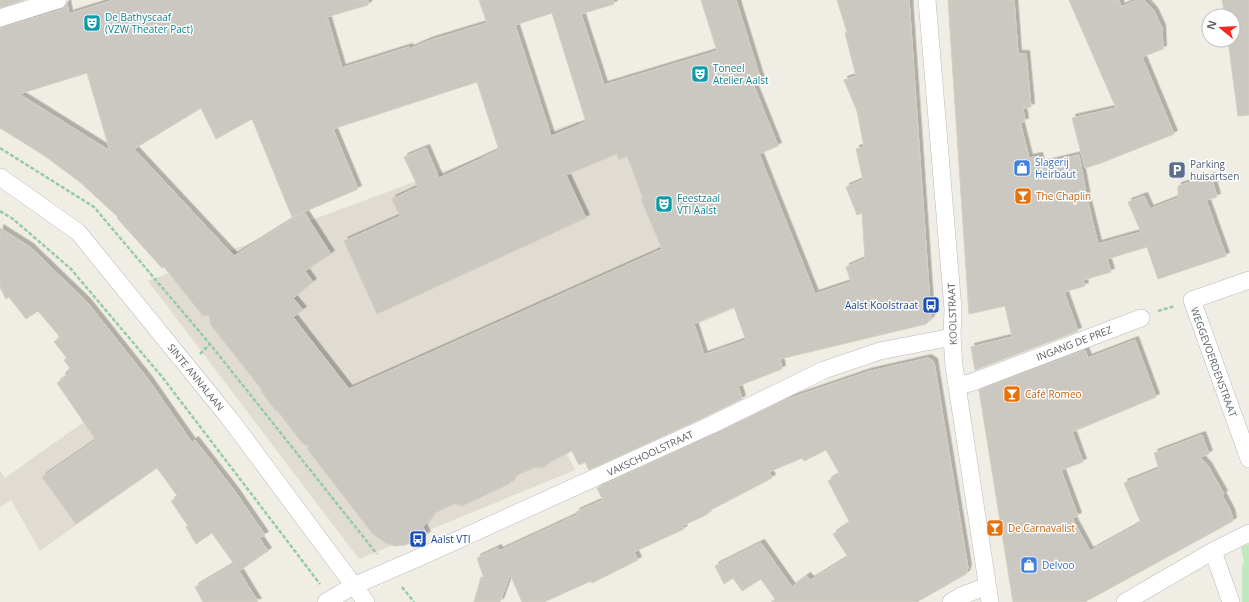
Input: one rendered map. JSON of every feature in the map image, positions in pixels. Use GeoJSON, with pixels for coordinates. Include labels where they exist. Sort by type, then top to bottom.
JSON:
{"type":"FeatureCollection","features":[{"type":"Feature","properties":{"kind":"street"},"geometry":{"type":"LineString","coordinates":[[0,18],[58,0]]}},
{"type":"Feature","properties":{"kind":"street","name":"KOOLSTRAAT"},"geometry":{"type":"LineString","coordinates":[[928,0],[953,309],[952,337],[957,385],[988,594]]}},
{"type":"Feature","properties":{"kind":"street","name":"SINTE ANNALAAN"},"geometry":{"type":"LineString","coordinates":[[0,177],[78,232],[230,419],[366,602]]}},
{"type":"Feature","properties":{"kind":"street","name":"WEGGEVOERDENSTRAAT"},"geometry":{"type":"LineString","coordinates":[[1249,280],[1192,300],[1249,459]]}},
{"type":"Feature","properties":{"kind":"street","name":"INGANG DE PREZ"},"geometry":{"type":"LineString","coordinates":[[957,385],[970,383],[1141,318]]}},
{"type":"Feature","properties":{"kind":"street","name":"VAKSCHOOLSTRAAT"},"geometry":{"type":"LineString","coordinates":[[329,601],[353,586],[704,428],[824,370],[880,351],[952,337]]}},
{"type":"Feature","properties":{"kind":"street"},"geometry":{"type":"LineString","coordinates":[[1131,598],[1213,551],[1249,533]]}},
{"type":"Feature","properties":{"kind":"street"},"geometry":{"type":"LineString","coordinates":[[1213,551],[1231,602]]}},
{"type":"Feature","properties":{"kind":"street"},"geometry":{"type":"LineString","coordinates":[[951,602],[961,596],[988,594]]}},
{"type":"Feature","properties":{"kind":"path"},"geometry":{"type":"LineString","coordinates":[[0,148],[94,207],[210,344],[414,602]]}},
{"type":"Feature","properties":{"kind":"path"},"geometry":{"type":"LineString","coordinates":[[0,211],[12,219],[71,269],[163,378],[329,601]]}},
{"type":"Feature","properties":{"kind":"path"},"geometry":{"type":"LineString","coordinates":[[1141,318],[1192,300]]}},
{"type":"Feature","properties":{"kind":"shaded area"},"geometry":{"type":"Polygon","coordinates":[[[734,89],[808,277],[536,393],[575,470],[359,559],[148,281],[578,121],[586,140],[734,89]]]}},
{"type":"Feature","properties":{"kind":"shaded area"},"geometry":{"type":"Polygon","coordinates":[[[147,377],[193,441],[40,551],[11,500],[0,507],[0,471],[5,478],[147,377]]]}},
{"type":"Feature","properties":{"kind":"green space"},"geometry":{"type":"Polygon","coordinates":[[[1249,544],[1249,602],[1242,602],[1242,566],[1244,563],[1241,547],[1249,544]]]}},
{"type":"Feature","properties":{"kind":"building"},"geometry":{"type":"Polygon","coordinates":[[[0,0],[24,0],[0,8],[0,0]]]}},
{"type":"Feature","properties":{"kind":"building"},"geometry":{"type":"Polygon","coordinates":[[[114,0],[368,0],[368,5],[327,17],[342,68],[409,47],[410,49],[428,41],[487,23],[479,0],[613,0],[614,4],[581,14],[604,85],[717,51],[701,0],[736,0],[761,81],[753,84],[778,146],[759,154],[815,294],[851,282],[846,267],[865,259],[862,213],[857,215],[846,187],[863,180],[856,149],[864,147],[857,111],[844,80],[856,76],[845,33],[847,32],[837,0],[909,0],[931,319],[926,324],[780,359],[782,369],[738,386],[742,399],[707,416],[589,470],[585,462],[579,465],[572,451],[550,462],[543,468],[536,467],[515,476],[509,484],[462,506],[454,504],[433,514],[423,527],[427,535],[405,545],[395,546],[386,543],[373,534],[308,450],[308,445],[303,444],[277,410],[276,411],[261,391],[262,390],[211,325],[209,315],[203,316],[164,267],[162,268],[117,218],[118,217],[81,183],[45,156],[0,128],[0,28],[61,10],[67,3],[69,14],[114,0]],[[552,13],[515,25],[551,136],[586,122],[552,13]],[[87,73],[19,94],[110,151],[87,73]],[[477,82],[333,129],[358,189],[292,217],[252,119],[216,139],[201,108],[134,149],[234,256],[304,212],[331,254],[305,271],[313,282],[293,298],[303,310],[293,317],[349,389],[662,249],[641,199],[643,198],[627,156],[619,160],[617,154],[566,175],[586,218],[377,314],[344,241],[400,216],[392,199],[418,187],[404,157],[426,148],[439,178],[499,150],[477,82]],[[734,307],[694,324],[704,355],[746,340],[734,307]]]}},
{"type":"Feature","properties":{"kind":"building"},"geometry":{"type":"Polygon","coordinates":[[[948,0],[1014,0],[1018,54],[1026,54],[1031,107],[1023,108],[1025,122],[1020,122],[1029,158],[1039,156],[1041,164],[1079,155],[1087,199],[1098,244],[1141,232],[1128,202],[1144,196],[1150,209],[1178,198],[1178,186],[1211,176],[1217,197],[1206,200],[1226,256],[1158,279],[1147,247],[1107,259],[1111,272],[1083,280],[1085,286],[1064,292],[1078,331],[975,370],[971,347],[1012,337],[1005,306],[969,314],[948,0]]]}},
{"type":"Feature","properties":{"kind":"building"},"geometry":{"type":"Polygon","coordinates":[[[1069,0],[1119,0],[1121,7],[1137,0],[1144,0],[1154,11],[1162,28],[1163,49],[1142,57],[1174,134],[1085,168],[1072,118],[1116,108],[1069,0]]]}},
{"type":"Feature","properties":{"kind":"building"},"geometry":{"type":"Polygon","coordinates":[[[1222,0],[1249,0],[1249,115],[1238,116],[1229,48],[1241,48],[1241,8],[1224,8],[1222,0]]]}},
{"type":"Feature","properties":{"kind":"building"},"geometry":{"type":"Polygon","coordinates":[[[0,228],[30,247],[87,302],[148,379],[192,442],[195,440],[234,490],[265,535],[259,538],[268,551],[239,571],[258,602],[203,602],[195,587],[234,564],[212,533],[196,544],[186,527],[188,526],[171,501],[178,497],[157,468],[76,524],[42,477],[96,440],[57,383],[67,376],[65,373],[70,368],[64,360],[67,358],[54,342],[60,337],[38,311],[26,319],[9,297],[6,299],[0,287],[0,228]]]}},
{"type":"Feature","properties":{"kind":"building"},"geometry":{"type":"Polygon","coordinates":[[[1135,340],[1156,397],[1072,432],[1083,462],[1061,470],[1078,516],[1072,518],[1090,551],[1141,523],[1124,483],[1159,469],[1154,453],[1202,435],[1209,454],[1200,457],[1208,466],[1224,494],[1222,495],[1231,512],[1233,521],[1085,602],[1013,602],[979,390],[1085,350],[1088,358],[1135,340]]]}},
{"type":"Feature","properties":{"kind":"building"},"geometry":{"type":"Polygon","coordinates":[[[928,358],[934,362],[968,568],[966,574],[917,602],[771,602],[775,599],[761,579],[742,591],[733,578],[724,584],[715,566],[761,543],[792,587],[807,576],[811,580],[848,557],[833,534],[850,523],[828,481],[840,474],[826,450],[804,461],[802,458],[769,472],[772,478],[707,512],[708,514],[682,526],[684,529],[634,552],[638,560],[592,583],[591,581],[544,602],[522,602],[510,574],[500,602],[474,602],[481,577],[484,578],[477,558],[498,548],[499,551],[577,515],[576,512],[603,500],[597,488],[785,400],[867,372],[928,358]]]}},
{"type":"Feature","properties":{"kind":"place","name":"De Bathyscaaf (VZW Theater Pact)"},"geometry":{"type":"Point","coordinates":[92,23]}},
{"type":"Feature","properties":{"kind":"place","name":"Toneel Atelier Aalst"},"geometry":{"type":"Point","coordinates":[700,74]}},
{"type":"Feature","properties":{"kind":"place","name":"Slagerij Heirbaut"},"geometry":{"type":"Point","coordinates":[1022,168]}},
{"type":"Feature","properties":{"kind":"place","name":"Parking huisartsen"},"geometry":{"type":"Point","coordinates":[1177,170]}},
{"type":"Feature","properties":{"kind":"place","name":"The Chaplin"},"geometry":{"type":"Point","coordinates":[1023,196]}},
{"type":"Feature","properties":{"kind":"place","name":"Feestzaal VTI Aalst"},"geometry":{"type":"Point","coordinates":[664,204]}},
{"type":"Feature","properties":{"kind":"place","name":"Aalst Koolstraat"},"geometry":{"type":"Point","coordinates":[931,305]}},
{"type":"Feature","properties":{"kind":"place","name":"Café Romeo"},"geometry":{"type":"Point","coordinates":[1012,394]}},
{"type":"Feature","properties":{"kind":"place","name":"De Carnavalist"},"geometry":{"type":"Point","coordinates":[995,528]}},
{"type":"Feature","properties":{"kind":"place","name":"Aalst VTI"},"geometry":{"type":"Point","coordinates":[418,539]}},
{"type":"Feature","properties":{"kind":"place","name":"Delvoo"},"geometry":{"type":"Point","coordinates":[1029,565]}}]}
